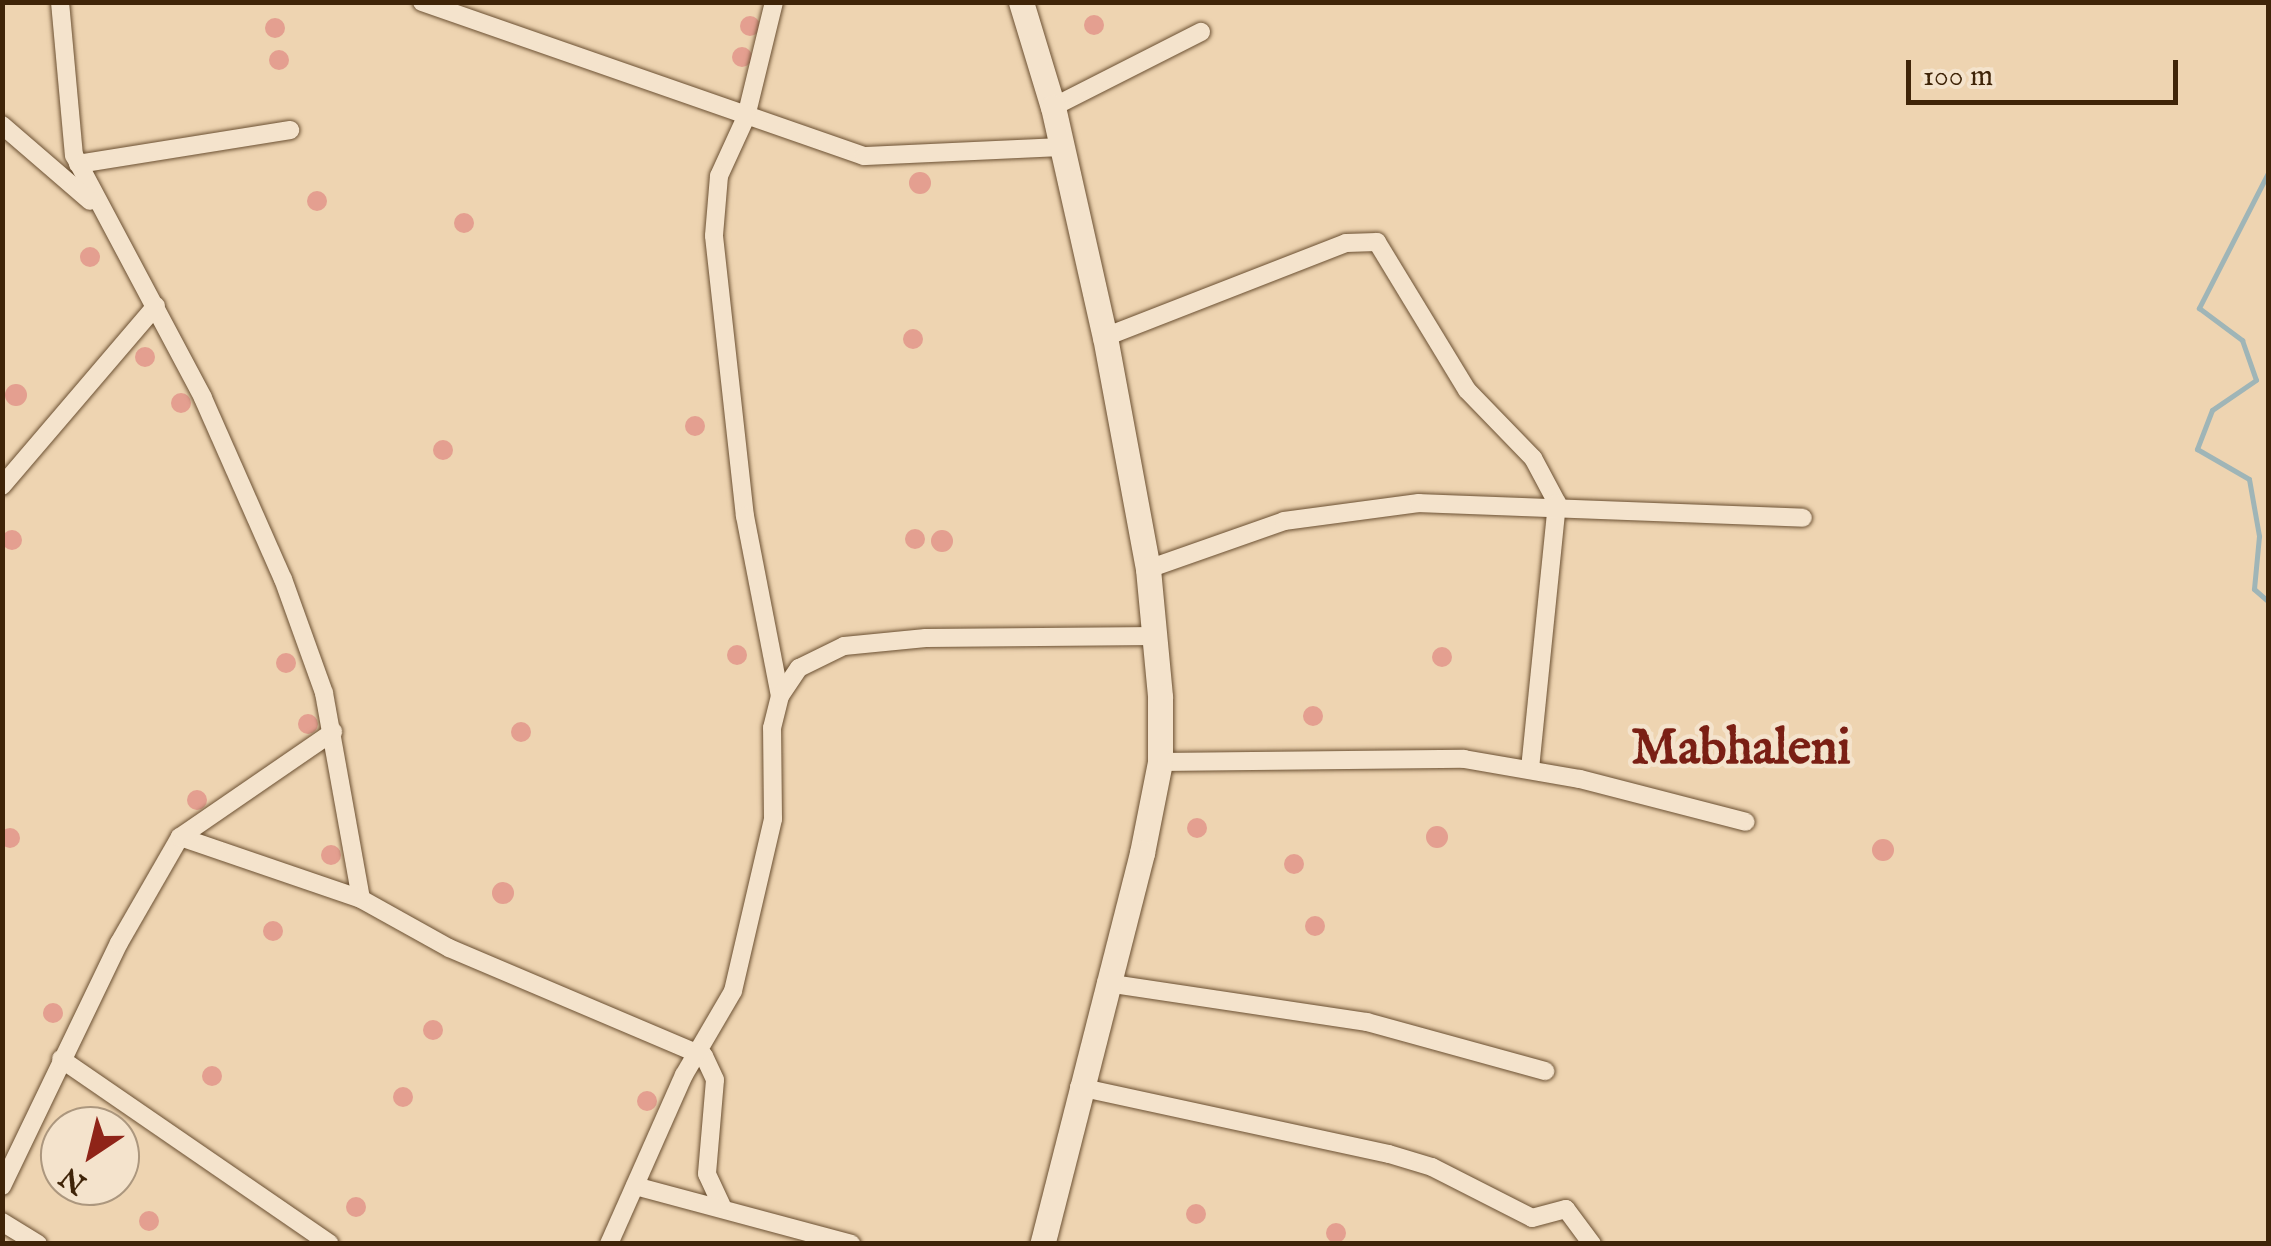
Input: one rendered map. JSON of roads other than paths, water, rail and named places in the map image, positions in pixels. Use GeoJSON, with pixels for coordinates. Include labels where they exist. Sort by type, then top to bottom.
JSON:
{"type":"FeatureCollection","features":[{"type":"Feature","properties":{"kind":"street"},"geometry":{"type":"LineString","coordinates":[[60,2],[78,164],[98,208],[156,306],[250,498],[308,646],[333,732],[361,900]]}},
{"type":"Feature","properties":{"kind":"street"},"geometry":{"type":"LineString","coordinates":[[422,2],[746,117],[885,158],[1063,148]]}},
{"type":"Feature","properties":{"kind":"street"},"geometry":{"type":"LineString","coordinates":[[774,2],[746,117],[719,176],[714,236],[744,516],[780,696]]}},
{"type":"Feature","properties":{"kind":"street"},"geometry":{"type":"LineString","coordinates":[[1021,2],[1063,148],[1105,337],[1148,569],[1156,636],[1160,762],[1042,1244]]}},
{"type":"Feature","properties":{"kind":"street"},"geometry":{"type":"LineString","coordinates":[[1053,107],[1201,32]]}},
{"type":"Feature","properties":{"kind":"street"},"geometry":{"type":"LineString","coordinates":[[2,125],[98,208]]}},
{"type":"Feature","properties":{"kind":"street"},"geometry":{"type":"LineString","coordinates":[[78,164],[290,130]]}},
{"type":"Feature","properties":{"kind":"street"},"geometry":{"type":"LineString","coordinates":[[1105,337],[1366,238],[1384,252],[1467,390],[1534,458],[1557,503],[1530,769]]}},
{"type":"Feature","properties":{"kind":"street"},"geometry":{"type":"LineString","coordinates":[[2,486],[156,306]]}},
{"type":"Feature","properties":{"kind":"street"},"geometry":{"type":"LineString","coordinates":[[1148,569],[1284,521],[1419,503],[1557,503],[1803,518]]}},
{"type":"Feature","properties":{"kind":"street"},"geometry":{"type":"LineString","coordinates":[[610,1244],[698,1052],[733,991],[747,946],[773,819],[772,728],[780,696],[799,668],[844,646],[926,638],[1156,636]]}},
{"type":"Feature","properties":{"kind":"street"},"geometry":{"type":"LineString","coordinates":[[2,1186],[61,1060],[180,837],[333,732]]}},
{"type":"Feature","properties":{"kind":"street"},"geometry":{"type":"LineString","coordinates":[[1160,762],[1464,759],[1530,769],[1746,822]]}},
{"type":"Feature","properties":{"kind":"street"},"geometry":{"type":"LineString","coordinates":[[180,837],[361,900],[448,948],[698,1052],[715,1080],[707,1174],[722,1206]]}},
{"type":"Feature","properties":{"kind":"street"},"geometry":{"type":"LineString","coordinates":[[1106,983],[1367,1022],[1545,1071]]}},
{"type":"Feature","properties":{"kind":"street"},"geometry":{"type":"LineString","coordinates":[[61,1060],[275,1200],[330,1244]]}},
{"type":"Feature","properties":{"kind":"street"},"geometry":{"type":"LineString","coordinates":[[1079,1087],[1190,1106],[1228,1122],[1403,1158],[1532,1218],[1566,1209],[1592,1244]]}},
{"type":"Feature","properties":{"kind":"street"},"geometry":{"type":"LineString","coordinates":[[635,1186],[722,1206],[850,1244]]}},
{"type":"Feature","properties":{"kind":"street"},"geometry":{"type":"LineString","coordinates":[[2,1222],[38,1244]]}},
{"type":"Feature","properties":{"kind":"waterway"},"geometry":{"type":"LineString","coordinates":[[2268,173],[2199,308],[2242,340],[2256,380],[2212,410],[2197,449],[2249,479],[2259,536],[2254,589],[2268,601]]}},
{"type":"Feature","properties":{"kind":"district","name":"Mabhaleni"},"geometry":{"type":"Point","coordinates":[1741,750]}}]}
